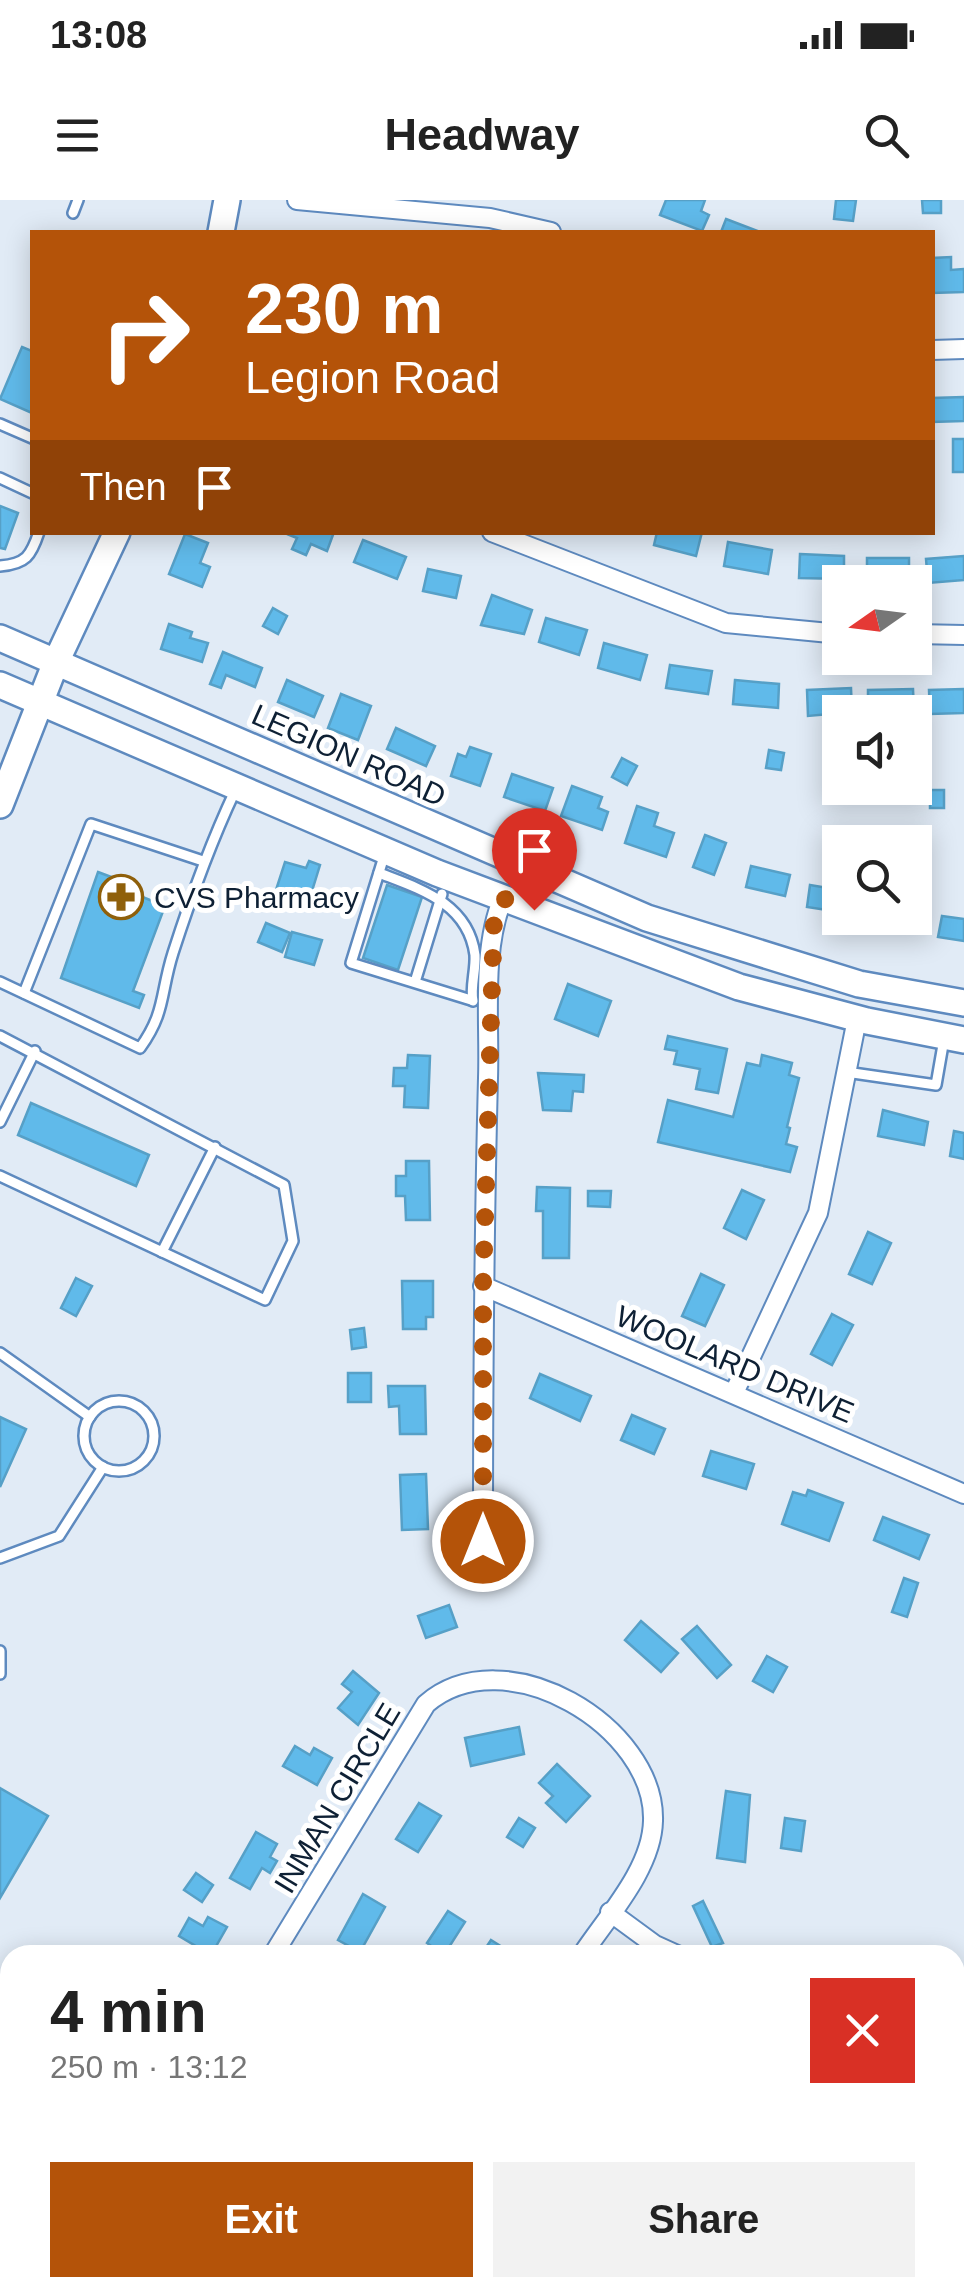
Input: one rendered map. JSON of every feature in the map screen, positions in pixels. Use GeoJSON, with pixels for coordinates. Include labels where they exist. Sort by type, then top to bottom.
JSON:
{"type":"FeatureCollection","features":[{"type":"Feature","properties":{"kind":"main road"},"geometry":{"type":"LineString","coordinates":[[220,230],[227,200]]}},
{"type":"Feature","properties":{"kind":"main road"},"geometry":{"type":"LineString","coordinates":[[0,805],[56,662],[117,535]]}},
{"type":"Feature","properties":{"kind":"main road","name":"LEGION ROAD"},"geometry":{"type":"LineString","coordinates":[[0,638],[647,918],[859,984],[964,1003]]}},
{"type":"Feature","properties":{"kind":"main road"},"geometry":{"type":"LineString","coordinates":[[0,685],[236,787],[382,862],[444,886],[502,898],[739,987],[917,1031],[957,1034]]}},
{"type":"Feature","properties":{"kind":"street"},"geometry":{"type":"LineString","coordinates":[[297,200],[490,218],[541,230]]}},
{"type":"Feature","properties":{"kind":"street"},"geometry":{"type":"LineString","coordinates":[[935,350],[964,349]]}},
{"type":"Feature","properties":{"kind":"street"},"geometry":{"type":"LineString","coordinates":[[500,535],[726,622],[762,630],[822,633]]}},
{"type":"Feature","properties":{"kind":"street"},"geometry":{"type":"LineString","coordinates":[[932,634],[964,635]]}},
{"type":"Feature","properties":{"kind":"street"},"geometry":{"type":"LineString","coordinates":[[483,1541],[483,1286],[490,1005],[484,955],[502,898]]}},
{"type":"Feature","properties":{"kind":"street"},"geometry":{"type":"LineString","coordinates":[[734,1393],[818,1213],[857,1018]]}},
{"type":"Feature","properties":{"kind":"street","name":"WOOLARD DRIVE"},"geometry":{"type":"LineString","coordinates":[[483,1286],[964,1494]]}},
{"type":"Feature","properties":{"kind":"street","name":"INMAN CIRCLE"},"geometry":{"type":"LineString","coordinates":[[279,1945],[426,1704],[438,1693],[480,1678],[531,1682],[573,1704],[616,1740],[646,1784],[654,1818],[652,1839],[645,1858],[589,1945]]}},
{"type":"Feature","properties":{"kind":"street"},"geometry":{"type":"LineString","coordinates":[[610,1912],[655,1945]]}},
{"type":"Feature","properties":{"kind":"lane"},"geometry":{"type":"LineString","coordinates":[[73,212],[78,200]]}},
{"type":"Feature","properties":{"kind":"lane"},"geometry":{"type":"LineString","coordinates":[[0,424],[30,437]]}},
{"type":"Feature","properties":{"kind":"lane"},"geometry":{"type":"LineString","coordinates":[[0,478],[30,492]]}},
{"type":"Feature","properties":{"kind":"lane"},"geometry":{"type":"LineString","coordinates":[[0,566],[19,564],[31,556],[39,535]]}},
{"type":"Feature","properties":{"kind":"lane"},"geometry":{"type":"LineString","coordinates":[[0,982],[140,1048],[160,1022],[165,979],[203,862],[236,787]]}},
{"type":"Feature","properties":{"kind":"lane"},"geometry":{"type":"LineString","coordinates":[[24,992],[91,824],[203,862]]}},
{"type":"Feature","properties":{"kind":"lane"},"geometry":{"type":"LineString","coordinates":[[382,862],[351,962],[490,1005]]}},
{"type":"Feature","properties":{"kind":"lane"},"geometry":{"type":"LineString","coordinates":[[415,982],[444,886]]}},
{"type":"Feature","properties":{"kind":"lane"},"geometry":{"type":"LineString","coordinates":[[444,886],[464,929],[484,955],[471,1000]]}},
{"type":"Feature","properties":{"kind":"lane"},"geometry":{"type":"LineString","coordinates":[[846,1072],[936,1084],[957,1034]]}},
{"type":"Feature","properties":{"kind":"lane"},"geometry":{"type":"LineString","coordinates":[[0,1036],[36,1051],[284,1185],[293,1240],[265,1300],[0,1176]]}},
{"type":"Feature","properties":{"kind":"lane"},"geometry":{"type":"LineString","coordinates":[[0,1122],[36,1051]]}},
{"type":"Feature","properties":{"kind":"lane"},"geometry":{"type":"LineString","coordinates":[[162,1252],[215,1147]]}},
{"type":"Feature","properties":{"kind":"lane"},"geometry":{"type":"LineString","coordinates":[[0,1353],[90,1417]]}},
{"type":"Feature","properties":{"kind":"lane"},"geometry":{"type":"LineString","coordinates":[[108,1403],[130,1403],[148,1417],[152,1427],[154,1439],[145,1459],[126,1471],[103,1467],[85,1445],[90,1417],[108,1403]]}},
{"type":"Feature","properties":{"kind":"lane"},"geometry":{"type":"LineString","coordinates":[[0,1558],[59,1536],[103,1467]]}},
{"type":"Feature","properties":{"kind":"lane"},"geometry":{"type":"LineString","coordinates":[[0,1650],[0,1674]]}},
{"type":"Feature","properties":{"kind":"building"},"geometry":{"type":"Polygon","coordinates":[[[666,200],[705,200],[701,211],[709,215],[699,230],[660,215],[666,200]]]}},
{"type":"Feature","properties":{"kind":"building"},"geometry":{"type":"Polygon","coordinates":[[[836,200],[856,200],[853,221],[834,219],[836,200]]]}},
{"type":"Feature","properties":{"kind":"building"},"geometry":{"type":"Polygon","coordinates":[[[922,200],[941,200],[941,213],[923,213],[922,200]]]}},
{"type":"Feature","properties":{"kind":"building"},"geometry":{"type":"Polygon","coordinates":[[[726,219],[755,230],[722,230],[726,219]]]}},
{"type":"Feature","properties":{"kind":"building"},"geometry":{"type":"Polygon","coordinates":[[[951,257],[951,270],[964,269],[964,292],[935,293],[935,258],[951,257]]]}},
{"type":"Feature","properties":{"kind":"building"},"geometry":{"type":"Polygon","coordinates":[[[22,347],[30,350],[30,412],[0,399],[22,347]]]}},
{"type":"Feature","properties":{"kind":"building"},"geometry":{"type":"Polygon","coordinates":[[[964,397],[964,421],[935,422],[935,398],[964,397]]]}},
{"type":"Feature","properties":{"kind":"building"},"geometry":{"type":"Polygon","coordinates":[[[953,439],[964,439],[964,472],[953,472],[953,439]]]}},
{"type":"Feature","properties":{"kind":"building"},"geometry":{"type":"Polygon","coordinates":[[[0,506],[18,513],[5,549],[0,548],[0,506]]]}},
{"type":"Feature","properties":{"kind":"building"},"geometry":{"type":"Polygon","coordinates":[[[185,535],[208,543],[200,563],[210,567],[202,587],[169,574],[185,535]]]}},
{"type":"Feature","properties":{"kind":"building"},"geometry":{"type":"Polygon","coordinates":[[[290,535],[333,535],[327,551],[311,544],[306,555],[292,549],[297,538],[290,535]]]}},
{"type":"Feature","properties":{"kind":"building"},"geometry":{"type":"Polygon","coordinates":[[[656,535],[701,535],[696,556],[654,545],[656,535]]]}},
{"type":"Feature","properties":{"kind":"building"},"geometry":{"type":"Polygon","coordinates":[[[363,540],[406,557],[397,579],[354,562],[363,540]]]}},
{"type":"Feature","properties":{"kind":"building"},"geometry":{"type":"Polygon","coordinates":[[[728,542],[772,550],[768,574],[724,566],[728,542]]]}},
{"type":"Feature","properties":{"kind":"building"},"geometry":{"type":"Polygon","coordinates":[[[800,554],[844,556],[844,565],[822,565],[822,579],[799,578],[800,554]]]}},
{"type":"Feature","properties":{"kind":"building"},"geometry":{"type":"Polygon","coordinates":[[[964,556],[964,580],[932,583],[932,565],[926,565],[926,559],[964,556]]]}},
{"type":"Feature","properties":{"kind":"building"},"geometry":{"type":"Polygon","coordinates":[[[867,558],[909,558],[909,565],[867,565],[867,558]]]}},
{"type":"Feature","properties":{"kind":"building"},"geometry":{"type":"Polygon","coordinates":[[[428,569],[461,576],[456,598],[423,591],[428,569]]]}},
{"type":"Feature","properties":{"kind":"building"},"geometry":{"type":"Polygon","coordinates":[[[492,595],[532,610],[524,634],[481,625],[492,595]]]}},
{"type":"Feature","properties":{"kind":"building"},"geometry":{"type":"Polygon","coordinates":[[[273,608],[287,616],[278,634],[263,626],[273,608]]]}},
{"type":"Feature","properties":{"kind":"building"},"geometry":{"type":"Polygon","coordinates":[[[546,618],[587,630],[579,655],[539,642],[546,618]]]}},
{"type":"Feature","properties":{"kind":"building"},"geometry":{"type":"Polygon","coordinates":[[[169,624],[192,632],[190,638],[208,643],[202,662],[161,649],[169,624]]]}},
{"type":"Feature","properties":{"kind":"building"},"geometry":{"type":"Polygon","coordinates":[[[604,643],[647,655],[640,680],[598,668],[604,643]]]}},
{"type":"Feature","properties":{"kind":"building"},"geometry":{"type":"Polygon","coordinates":[[[223,652],[262,668],[255,687],[226,675],[221,688],[210,684],[223,652]]]}},
{"type":"Feature","properties":{"kind":"building"},"geometry":{"type":"Polygon","coordinates":[[[670,665],[712,671],[708,694],[666,688],[670,665]]]}},
{"type":"Feature","properties":{"kind":"building"},"geometry":{"type":"Polygon","coordinates":[[[287,680],[323,696],[314,717],[278,702],[287,680]]]}},
{"type":"Feature","properties":{"kind":"building"},"geometry":{"type":"Polygon","coordinates":[[[735,680],[779,684],[778,708],[733,704],[735,680]]]}},
{"type":"Feature","properties":{"kind":"building"},"geometry":{"type":"Polygon","coordinates":[[[851,688],[851,695],[822,695],[822,715],[808,716],[807,690],[851,688]]]}},
{"type":"Feature","properties":{"kind":"building"},"geometry":{"type":"Polygon","coordinates":[[[913,689],[913,695],[868,695],[868,690],[913,689]]]}},
{"type":"Feature","properties":{"kind":"building"},"geometry":{"type":"Polygon","coordinates":[[[964,689],[964,713],[932,714],[929,690],[964,689]]]}},
{"type":"Feature","properties":{"kind":"building"},"geometry":{"type":"Polygon","coordinates":[[[341,694],[371,706],[358,740],[328,728],[341,694]]]}},
{"type":"Feature","properties":{"kind":"building"},"geometry":{"type":"Polygon","coordinates":[[[396,728],[435,746],[426,766],[387,749],[396,728]]]}},
{"type":"Feature","properties":{"kind":"building"},"geometry":{"type":"Polygon","coordinates":[[[470,747],[491,754],[480,786],[451,776],[458,754],[466,757],[470,747]]]}},
{"type":"Feature","properties":{"kind":"building"},"geometry":{"type":"Polygon","coordinates":[[[769,750],[784,753],[781,770],[766,768],[769,750]]]}},
{"type":"Feature","properties":{"kind":"building"},"geometry":{"type":"Polygon","coordinates":[[[622,758],[637,766],[627,785],[612,777],[622,758]]]}},
{"type":"Feature","properties":{"kind":"building"},"geometry":{"type":"Polygon","coordinates":[[[512,774],[553,788],[545,811],[504,797],[512,774]]]}},
{"type":"Feature","properties":{"kind":"building"},"geometry":{"type":"Polygon","coordinates":[[[572,786],[602,797],[598,808],[608,812],[602,830],[561,816],[572,786]]]}},
{"type":"Feature","properties":{"kind":"building"},"geometry":{"type":"Polygon","coordinates":[[[932,790],[944,790],[944,808],[930,808],[932,790]]]}},
{"type":"Feature","properties":{"kind":"building"},"geometry":{"type":"Polygon","coordinates":[[[637,806],[658,813],[654,826],[674,833],[666,857],[625,843],[637,806]]]}},
{"type":"Feature","properties":{"kind":"building"},"geometry":{"type":"Polygon","coordinates":[[[705,835],[726,843],[714,875],[693,867],[705,835]]]}},
{"type":"Feature","properties":{"kind":"building"},"geometry":{"type":"Polygon","coordinates":[[[309,861],[320,865],[308,904],[275,893],[285,862],[306,868],[309,861]]]}},
{"type":"Feature","properties":{"kind":"building"},"geometry":{"type":"Polygon","coordinates":[[[751,866],[790,875],[785,896],[746,887],[751,866]]]}},
{"type":"Feature","properties":{"kind":"building"},"geometry":{"type":"Polygon","coordinates":[[[98,872],[138,887],[135,894],[165,906],[133,991],[144,995],[139,1008],[61,978],[98,872]]]}},
{"type":"Feature","properties":{"kind":"building"},"geometry":{"type":"Polygon","coordinates":[[[387,885],[422,897],[398,970],[363,958],[387,885]]]}},
{"type":"Feature","properties":{"kind":"building"},"geometry":{"type":"Polygon","coordinates":[[[810,885],[822,887],[822,909],[807,907],[810,885]]]}},
{"type":"Feature","properties":{"kind":"building"},"geometry":{"type":"Polygon","coordinates":[[[942,916],[964,919],[964,941],[938,937],[942,916]]]}},
{"type":"Feature","properties":{"kind":"building"},"geometry":{"type":"Polygon","coordinates":[[[266,923],[290,933],[282,952],[258,942],[266,923]]]}},
{"type":"Feature","properties":{"kind":"building"},"geometry":{"type":"Polygon","coordinates":[[[292,932],[322,940],[314,965],[285,957],[292,932]]]}},
{"type":"Feature","properties":{"kind":"building"},"geometry":{"type":"Polygon","coordinates":[[[568,984],[611,1001],[598,1036],[555,1019],[568,984]]]}},
{"type":"Feature","properties":{"kind":"building"},"geometry":{"type":"Polygon","coordinates":[[[668,1036],[727,1049],[718,1093],[696,1089],[700,1069],[674,1064],[677,1051],[665,1049],[668,1036]]]}},
{"type":"Feature","properties":{"kind":"building"},"geometry":{"type":"Polygon","coordinates":[[[408,1055],[430,1056],[428,1108],[404,1107],[405,1086],[393,1086],[394,1068],[407,1068],[408,1055]]]}},
{"type":"Feature","properties":{"kind":"building"},"geometry":{"type":"Polygon","coordinates":[[[762,1055],[792,1063],[789,1075],[799,1078],[787,1127],[790,1128],[786,1144],[797,1147],[790,1172],[658,1142],[668,1100],[733,1117],[747,1063],[760,1066],[762,1055]]]}},
{"type":"Feature","properties":{"kind":"building"},"geometry":{"type":"Polygon","coordinates":[[[538,1073],[584,1075],[583,1092],[573,1091],[571,1111],[543,1110],[538,1073]]]}},
{"type":"Feature","properties":{"kind":"building"},"geometry":{"type":"Polygon","coordinates":[[[31,1103],[149,1155],[136,1186],[18,1135],[31,1103]]]}},
{"type":"Feature","properties":{"kind":"building"},"geometry":{"type":"Polygon","coordinates":[[[883,1110],[928,1122],[924,1145],[878,1136],[883,1110]]]}},
{"type":"Feature","properties":{"kind":"building"},"geometry":{"type":"Polygon","coordinates":[[[954,1131],[964,1133],[964,1159],[950,1156],[954,1131]]]}},
{"type":"Feature","properties":{"kind":"building"},"geometry":{"type":"Polygon","coordinates":[[[406,1161],[429,1161],[430,1220],[406,1220],[405,1196],[396,1196],[396,1176],[406,1176],[406,1161]]]}},
{"type":"Feature","properties":{"kind":"building"},"geometry":{"type":"Polygon","coordinates":[[[537,1187],[570,1188],[569,1258],[543,1258],[543,1211],[536,1211],[537,1187]]]}},
{"type":"Feature","properties":{"kind":"building"},"geometry":{"type":"Polygon","coordinates":[[[742,1190],[764,1200],[746,1239],[724,1228],[742,1190]]]}},
{"type":"Feature","properties":{"kind":"building"},"geometry":{"type":"Polygon","coordinates":[[[588,1191],[611,1191],[610,1207],[588,1206],[588,1191]]]}},
{"type":"Feature","properties":{"kind":"building"},"geometry":{"type":"Polygon","coordinates":[[[868,1232],[891,1243],[872,1284],[849,1274],[868,1232]]]}},
{"type":"Feature","properties":{"kind":"building"},"geometry":{"type":"Polygon","coordinates":[[[701,1274],[724,1285],[705,1326],[682,1316],[701,1274]]]}},
{"type":"Feature","properties":{"kind":"building"},"geometry":{"type":"Polygon","coordinates":[[[76,1278],[92,1286],[76,1316],[61,1308],[76,1278]]]}},
{"type":"Feature","properties":{"kind":"building"},"geometry":{"type":"Polygon","coordinates":[[[402,1281],[433,1281],[433,1317],[426,1317],[426,1329],[403,1329],[402,1281]]]}},
{"type":"Feature","properties":{"kind":"building"},"geometry":{"type":"Polygon","coordinates":[[[832,1314],[853,1325],[832,1365],[811,1354],[832,1314]]]}},
{"type":"Feature","properties":{"kind":"building"},"geometry":{"type":"Polygon","coordinates":[[[364,1328],[366,1347],[352,1349],[350,1330],[364,1328]]]}},
{"type":"Feature","properties":{"kind":"building"},"geometry":{"type":"Polygon","coordinates":[[[348,1373],[371,1373],[371,1402],[348,1402],[348,1373]]]}},
{"type":"Feature","properties":{"kind":"building"},"geometry":{"type":"Polygon","coordinates":[[[540,1374],[591,1396],[580,1421],[530,1398],[540,1374]]]}},
{"type":"Feature","properties":{"kind":"building"},"geometry":{"type":"Polygon","coordinates":[[[388,1386],[425,1386],[426,1434],[400,1434],[399,1406],[389,1407],[388,1386]]]}},
{"type":"Feature","properties":{"kind":"building"},"geometry":{"type":"Polygon","coordinates":[[[632,1415],[665,1429],[654,1454],[621,1440],[632,1415]]]}},
{"type":"Feature","properties":{"kind":"building"},"geometry":{"type":"Polygon","coordinates":[[[0,1417],[26,1429],[0,1487],[0,1417]]]}},
{"type":"Feature","properties":{"kind":"building"},"geometry":{"type":"Polygon","coordinates":[[[711,1451],[754,1464],[746,1489],[703,1476],[711,1451]]]}},
{"type":"Feature","properties":{"kind":"building"},"geometry":{"type":"Polygon","coordinates":[[[426,1474],[428,1529],[402,1530],[400,1475],[426,1474]]]}},
{"type":"Feature","properties":{"kind":"building"},"geometry":{"type":"Polygon","coordinates":[[[808,1490],[843,1503],[829,1541],[782,1524],[793,1492],[806,1496],[808,1490]]]}},
{"type":"Feature","properties":{"kind":"building"},"geometry":{"type":"Polygon","coordinates":[[[883,1517],[929,1535],[919,1559],[874,1540],[883,1517]]]}},
{"type":"Feature","properties":{"kind":"building"},"geometry":{"type":"Polygon","coordinates":[[[904,1578],[918,1583],[907,1617],[892,1612],[904,1578]]]}},
{"type":"Feature","properties":{"kind":"building"},"geometry":{"type":"Polygon","coordinates":[[[449,1605],[457,1627],[426,1638],[418,1616],[449,1605]]]}},
{"type":"Feature","properties":{"kind":"building"},"geometry":{"type":"Polygon","coordinates":[[[641,1621],[678,1653],[661,1672],[625,1640],[641,1621]]]}},
{"type":"Feature","properties":{"kind":"building"},"geometry":{"type":"Polygon","coordinates":[[[697,1626],[731,1665],[717,1678],[682,1639],[697,1626]]]}},
{"type":"Feature","properties":{"kind":"building"},"geometry":{"type":"Polygon","coordinates":[[[767,1656],[787,1667],[773,1692],[753,1681],[767,1656]]]}},
{"type":"Feature","properties":{"kind":"building"},"geometry":{"type":"Polygon","coordinates":[[[353,1671],[379,1693],[358,1725],[338,1708],[352,1692],[342,1684],[353,1671]]]}},
{"type":"Feature","properties":{"kind":"building"},"geometry":{"type":"Polygon","coordinates":[[[519,1727],[524,1754],[471,1766],[465,1738],[519,1727]]]}},
{"type":"Feature","properties":{"kind":"building"},"geometry":{"type":"Polygon","coordinates":[[[295,1746],[310,1755],[314,1748],[332,1758],[317,1785],[283,1766],[295,1746]]]}},
{"type":"Feature","properties":{"kind":"building"},"geometry":{"type":"Polygon","coordinates":[[[557,1764],[590,1796],[566,1822],[546,1803],[553,1796],[539,1783],[557,1764]]]}},
{"type":"Feature","properties":{"kind":"building"},"geometry":{"type":"Polygon","coordinates":[[[0,1788],[48,1816],[0,1898],[0,1788]]]}},
{"type":"Feature","properties":{"kind":"building"},"geometry":{"type":"Polygon","coordinates":[[[726,1791],[750,1795],[745,1862],[717,1858],[726,1791]]]}},
{"type":"Feature","properties":{"kind":"building"},"geometry":{"type":"Polygon","coordinates":[[[419,1803],[441,1816],[418,1852],[396,1839],[419,1803]]]}},
{"type":"Feature","properties":{"kind":"building"},"geometry":{"type":"Polygon","coordinates":[[[519,1818],[535,1828],[523,1847],[507,1837],[519,1818]]]}},
{"type":"Feature","properties":{"kind":"building"},"geometry":{"type":"Polygon","coordinates":[[[785,1818],[805,1821],[801,1851],[781,1848],[785,1818]]]}},
{"type":"Feature","properties":{"kind":"building"},"geometry":{"type":"Polygon","coordinates":[[[256,1832],[277,1844],[270,1857],[277,1861],[270,1873],[262,1868],[250,1889],[230,1878],[256,1832]]]}},
{"type":"Feature","properties":{"kind":"building"},"geometry":{"type":"Polygon","coordinates":[[[196,1873],[213,1885],[202,1902],[184,1890],[196,1873]]]}},
{"type":"Feature","properties":{"kind":"building"},"geometry":{"type":"Polygon","coordinates":[[[363,1894],[385,1907],[364,1945],[347,1945],[338,1940],[363,1894]]]}},
{"type":"Feature","properties":{"kind":"building"},"geometry":{"type":"Polygon","coordinates":[[[703,1901],[723,1943],[711,1945],[693,1906],[703,1901]]]}},
{"type":"Feature","properties":{"kind":"building"},"geometry":{"type":"Polygon","coordinates":[[[448,1911],[465,1922],[450,1945],[427,1943],[448,1911]]]}},
{"type":"Feature","properties":{"kind":"building"},"geometry":{"type":"Polygon","coordinates":[[[208,1917],[227,1927],[217,1945],[194,1945],[179,1936],[189,1918],[203,1926],[208,1917]]]}},
{"type":"Feature","properties":{"kind":"place","name":"CVS Pharmacy"},"geometry":{"type":"Point","coordinates":[121,897]}},
{"type":"Feature","properties":{"kind":"route"},"geometry":{"type":"LineString","coordinates":[[483,1541],[483,1286],[494,919],[502,898],[534,910]]}}]}
